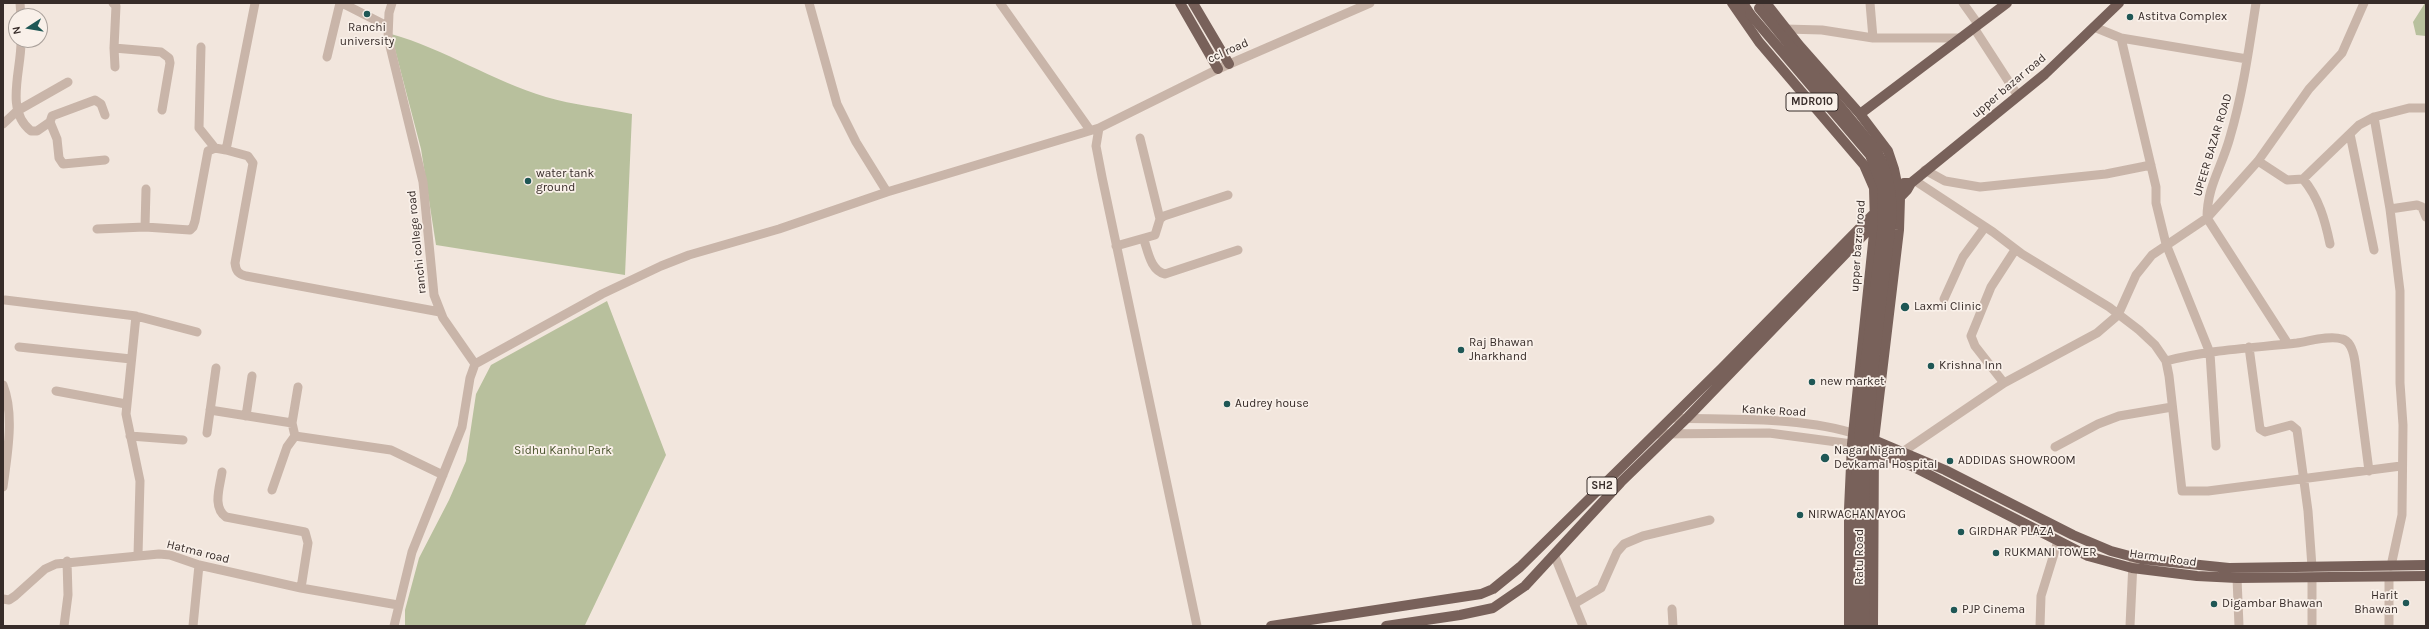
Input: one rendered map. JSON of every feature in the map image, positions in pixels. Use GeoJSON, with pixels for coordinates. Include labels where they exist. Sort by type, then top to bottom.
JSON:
{"type":"FeatureCollection","features":[{"type":"Feature","properties":{"kind":"main road"},"geometry":{"type":"LineString","coordinates":[[1180,3],[1218,69]]}},
{"type":"Feature","properties":{"kind":"main road"},"geometry":{"type":"LineString","coordinates":[[1193,3],[1229,64]]}},
{"type":"Feature","properties":{"kind":"main road","name":"upper bazra road"},"geometry":{"type":"LineString","coordinates":[[1732,3],[1759,42],[1864,165],[1874,188],[1876,209],[1875,224],[1852,444]]}},
{"type":"Feature","properties":{"kind":"main road"},"geometry":{"type":"LineString","coordinates":[[1743,3],[1757,7],[1877,151],[1888,176],[1891,192],[1892,215],[1874,362],[1865,476],[1864,626]]}},
{"type":"Feature","properties":{"kind":"main road"},"geometry":{"type":"LineString","coordinates":[[1860,114],[2007,3]]}},
{"type":"Feature","properties":{"kind":"main road","name":"upper bazar road"},"geometry":{"type":"LineString","coordinates":[[1875,224],[1899,193],[1904,183],[1913,181],[2045,74],[2119,3]]}},
{"type":"Feature","properties":{"kind":"main road"},"geometry":{"type":"LineString","coordinates":[[1757,7],[1870,155],[1882,187],[1883,224],[1865,367],[1856,476],[1856,626]]}},
{"type":"Feature","properties":{"kind":"main road","name":"MDR010"},"geometry":{"type":"LineString","coordinates":[[1757,7],[1785,29],[1860,114],[1888,151],[1899,193],[1899,230],[1874,440]]}},
{"type":"Feature","properties":{"kind":"main road","name":"upper bazar road"},"geometry":{"type":"LineString","coordinates":[[1876,209],[1899,193]]}},
{"type":"Feature","properties":{"kind":"main road","name":"SH2"},"geometry":{"type":"LineString","coordinates":[[1271,626],[1454,599],[1493,589],[1520,566],[1655,434],[1876,209]]}},
{"type":"Feature","properties":{"kind":"main road","name":"SH2"},"geometry":{"type":"LineString","coordinates":[[1386,626],[1409,624],[1493,608],[1525,586],[1621,482],[1687,418],[1875,224]]}},
{"type":"Feature","properties":{"kind":"main road","name":"Ratu Road"},"geometry":{"type":"LineString","coordinates":[[1873,626],[1874,440]]}},
{"type":"Feature","properties":{"kind":"main road","name":"Harmu Road"},"geometry":{"type":"LineString","coordinates":[[1874,440],[1904,451],[2016,505],[2073,535],[2110,551],[2134,557],[2229,568],[2426,565]]}},
{"type":"Feature","properties":{"kind":"main road","name":"Ratu Road"},"geometry":{"type":"LineString","coordinates":[[1849,626],[1849,509],[1852,444]]}},
{"type":"Feature","properties":{"kind":"main road","name":"Harmu Road"},"geometry":{"type":"LineString","coordinates":[[1852,444],[1912,466],[2088,556],[2132,568],[2197,576],[2236,578],[2426,576]]}},
{"type":"Feature","properties":{"kind":"street"},"geometry":{"type":"LineString","coordinates":[[113,3],[116,6],[114,67]]}},
{"type":"Feature","properties":{"kind":"street"},"geometry":{"type":"LineString","coordinates":[[226,150],[255,3]]}},
{"type":"Feature","properties":{"kind":"street"},"geometry":{"type":"LineString","coordinates":[[327,57],[341,3],[387,26]]}},
{"type":"Feature","properties":{"kind":"street","name":"ranchi college road"},"geometry":{"type":"LineString","coordinates":[[392,3],[387,26],[388,38],[423,182],[434,294],[440,312],[475,364]]}},
{"type":"Feature","properties":{"kind":"street"},"geometry":{"type":"LineString","coordinates":[[809,3],[837,104],[856,142],[887,192]]}},
{"type":"Feature","properties":{"kind":"street"},"geometry":{"type":"LineString","coordinates":[[1000,3],[1095,129],[1096,146],[1116,246],[1197,626]]}},
{"type":"Feature","properties":{"kind":"street","name":"ccl road"},"geometry":{"type":"LineString","coordinates":[[475,364],[602,294],[661,266],[689,255],[779,229],[887,192],[1095,129],[1218,69],[1370,3]]}},
{"type":"Feature","properties":{"kind":"street"},"geometry":{"type":"LineString","coordinates":[[1870,3],[1872,38]]}},
{"type":"Feature","properties":{"kind":"street"},"geometry":{"type":"LineString","coordinates":[[1963,3],[2018,96]]}},
{"type":"Feature","properties":{"kind":"street","name":"UPEER BAZAR ROAD"},"geometry":{"type":"LineString","coordinates":[[2207,218],[2210,188],[2230,140],[2240,101],[2256,3]]}},
{"type":"Feature","properties":{"kind":"street"},"geometry":{"type":"LineString","coordinates":[[1904,451],[2004,383],[2097,333],[2118,315],[2136,274],[2152,255],[2166,244],[2207,218],[2258,161],[2309,89],[2342,53],[2364,3]]}},
{"type":"Feature","properties":{"kind":"street"},"geometry":{"type":"LineString","coordinates":[[2094,27],[2121,38],[2247,59]]}},
{"type":"Feature","properties":{"kind":"street"},"geometry":{"type":"LineString","coordinates":[[1785,29],[1822,30],[1872,38],[1962,38]]}},
{"type":"Feature","properties":{"kind":"street"},"geometry":{"type":"LineString","coordinates":[[2121,38],[2151,165],[2166,244],[2210,352],[2216,446]]}},
{"type":"Feature","properties":{"kind":"street"},"geometry":{"type":"LineString","coordinates":[[201,47],[199,128],[215,148]]}},
{"type":"Feature","properties":{"kind":"street"},"geometry":{"type":"LineString","coordinates":[[21,48],[16,94],[18,111],[31,131],[37,131],[50,122],[52,116],[94,100],[101,104],[105,115]]}},
{"type":"Feature","properties":{"kind":"street"},"geometry":{"type":"LineString","coordinates":[[114,48],[161,52],[169,58],[170,63],[162,110]]}},
{"type":"Feature","properties":{"kind":"street"},"geometry":{"type":"LineString","coordinates":[[3,124],[18,111],[68,82]]}},
{"type":"Feature","properties":{"kind":"street"},"geometry":{"type":"LineString","coordinates":[[2258,161],[2287,180],[2302,179],[2359,124],[2374,117],[2410,108],[2426,108]]}},
{"type":"Feature","properties":{"kind":"street"},"geometry":{"type":"LineString","coordinates":[[2374,117],[2390,209],[2400,291],[2400,384],[2403,425],[2401,466],[2402,515],[2391,566]]}},
{"type":"Feature","properties":{"kind":"street"},"geometry":{"type":"LineString","coordinates":[[50,122],[57,139],[59,158],[63,164],[105,160]]}},
{"type":"Feature","properties":{"kind":"street"},"geometry":{"type":"LineString","coordinates":[[2350,134],[2374,250]]}},
{"type":"Feature","properties":{"kind":"street"},"geometry":{"type":"LineString","coordinates":[[1116,246],[1144,240],[1155,235],[1160,219],[1140,138]]}},
{"type":"Feature","properties":{"kind":"street"},"geometry":{"type":"LineString","coordinates":[[97,229],[145,227],[185,231],[193,227],[205,157],[208,150],[215,148],[226,150],[248,156],[253,163],[234,263],[240,274],[440,312]]}},
{"type":"Feature","properties":{"kind":"street"},"geometry":{"type":"LineString","coordinates":[[1925,170],[1945,181],[1980,187],[2106,174],[2151,165]]}},
{"type":"Feature","properties":{"kind":"street"},"geometry":{"type":"LineString","coordinates":[[2302,179],[2312,190],[2325,220],[2330,244]]}},
{"type":"Feature","properties":{"kind":"street"},"geometry":{"type":"LineString","coordinates":[[1913,181],[1985,227],[2015,250],[2118,315],[2155,345],[2166,361],[2182,491],[2208,491],[2401,466]]}},
{"type":"Feature","properties":{"kind":"street"},"geometry":{"type":"LineString","coordinates":[[145,227],[146,189]]}},
{"type":"Feature","properties":{"kind":"street"},"geometry":{"type":"LineString","coordinates":[[1160,219],[1228,195]]}},
{"type":"Feature","properties":{"kind":"street"},"geometry":{"type":"LineString","coordinates":[[2390,209],[2417,205],[2422,207],[2426,217]]}},
{"type":"Feature","properties":{"kind":"street"},"geometry":{"type":"LineString","coordinates":[[2207,218],[2288,344]]}},
{"type":"Feature","properties":{"kind":"street"},"geometry":{"type":"LineString","coordinates":[[1944,299],[1963,257],[1985,227]]}},
{"type":"Feature","properties":{"kind":"street"},"geometry":{"type":"LineString","coordinates":[[1144,240],[1154,267],[1159,272],[1165,274],[1238,250]]}},
{"type":"Feature","properties":{"kind":"street"},"geometry":{"type":"LineString","coordinates":[[2004,383],[1975,346],[1971,336],[1991,287],[2015,250]]}},
{"type":"Feature","properties":{"kind":"street"},"geometry":{"type":"LineString","coordinates":[[4,300],[136,316],[197,332]]}},
{"type":"Feature","properties":{"kind":"street"},"geometry":{"type":"LineString","coordinates":[[136,316],[126,414],[140,480],[138,555]]}},
{"type":"Feature","properties":{"kind":"street"},"geometry":{"type":"LineString","coordinates":[[2166,361],[2210,352],[2342,338],[2349,345],[2356,362],[2369,471]]}},
{"type":"Feature","properties":{"kind":"street"},"geometry":{"type":"LineString","coordinates":[[19,347],[131,359]]}},
{"type":"Feature","properties":{"kind":"street"},"geometry":{"type":"LineString","coordinates":[[2250,347],[2260,429],[2265,432],[2288,426],[2295,427],[2297,430],[2312,567]]}},
{"type":"Feature","properties":{"kind":"street"},"geometry":{"type":"LineString","coordinates":[[394,626],[412,552],[462,426],[470,378],[475,364]]}},
{"type":"Feature","properties":{"kind":"street"},"geometry":{"type":"LineString","coordinates":[[207,434],[216,368]]}},
{"type":"Feature","properties":{"kind":"street"},"geometry":{"type":"LineString","coordinates":[[246,416],[252,376]]}},
{"type":"Feature","properties":{"kind":"street"},"geometry":{"type":"LineString","coordinates":[[3,385],[7,398],[9,419],[3,486]]}},
{"type":"Feature","properties":{"kind":"street"},"geometry":{"type":"LineString","coordinates":[[272,490],[287,447],[295,436],[292,423],[298,387]]}},
{"type":"Feature","properties":{"kind":"street"},"geometry":{"type":"LineString","coordinates":[[56,391],[126,404]]}},
{"type":"Feature","properties":{"kind":"street"},"geometry":{"type":"LineString","coordinates":[[2055,447],[2098,424],[2119,416],[2172,407]]}},
{"type":"Feature","properties":{"kind":"street"},"geometry":{"type":"LineString","coordinates":[[210,410],[292,423]]}},
{"type":"Feature","properties":{"kind":"street","name":"Kanke Road"},"geometry":{"type":"LineString","coordinates":[[1671,418],[1824,426],[1874,440]]}},
{"type":"Feature","properties":{"kind":"street","name":"Kanke Road"},"geometry":{"type":"LineString","coordinates":[[1655,434],[1769,433],[1852,444]]}},
{"type":"Feature","properties":{"kind":"street"},"geometry":{"type":"LineString","coordinates":[[130,436],[183,440]]}},
{"type":"Feature","properties":{"kind":"street"},"geometry":{"type":"LineString","coordinates":[[295,436],[391,450],[443,475]]}},
{"type":"Feature","properties":{"kind":"street"},"geometry":{"type":"LineString","coordinates":[[222,472],[217,504],[220,512],[226,517],[304,532],[308,543],[301,588]]}},
{"type":"Feature","properties":{"kind":"street"},"geometry":{"type":"LineString","coordinates":[[1574,604],[1601,588],[1617,552],[1624,544],[1642,536],[1710,520]]}},
{"type":"Feature","properties":{"kind":"street"},"geometry":{"type":"LineString","coordinates":[[2040,626],[2041,596],[2058,541]]}},
{"type":"Feature","properties":{"kind":"street"},"geometry":{"type":"LineString","coordinates":[[1554,554],[1584,626]]}},
{"type":"Feature","properties":{"kind":"street","name":"Hatma road"},"geometry":{"type":"LineString","coordinates":[[3,599],[9,600],[45,569],[67,561],[138,555],[170,555],[199,565],[301,588],[398,605]]}},
{"type":"Feature","properties":{"kind":"street"},"geometry":{"type":"LineString","coordinates":[[2130,626],[2132,568],[2134,557]]}},
{"type":"Feature","properties":{"kind":"street"},"geometry":{"type":"LineString","coordinates":[[64,626],[68,595],[67,561]]}},
{"type":"Feature","properties":{"kind":"street"},"geometry":{"type":"LineString","coordinates":[[193,626],[199,565]]}},
{"type":"Feature","properties":{"kind":"street"},"geometry":{"type":"LineString","coordinates":[[2389,577],[2390,626]]}},
{"type":"Feature","properties":{"kind":"street"},"geometry":{"type":"LineString","coordinates":[[2236,578],[2239,626]]}},
{"type":"Feature","properties":{"kind":"street"},"geometry":{"type":"LineString","coordinates":[[2312,578],[2312,626]]}},
{"type":"Feature","properties":{"kind":"street"},"geometry":{"type":"LineString","coordinates":[[1672,609],[1673,626]]}},
{"type":"Feature","properties":{"kind":"green space"},"geometry":{"type":"Polygon","coordinates":[[[2425,3],[2426,36],[2416,35],[2413,22],[2425,3]]]}},
{"type":"Feature","properties":{"kind":"green space","name":"water tank ground"},"geometry":{"type":"Polygon","coordinates":[[[391,34],[411,40],[507,83],[546,97],[632,114],[625,275],[436,245],[421,149],[391,34]]]}},
{"type":"Feature","properties":{"kind":"green space","name":"Sidhu Kanhu Park"},"geometry":{"type":"Polygon","coordinates":[[[607,301],[666,455],[585,625],[405,626],[405,610],[419,558],[449,500],[466,461],[476,394],[491,365],[607,301]]]}},
{"type":"Feature","properties":{"kind":"place","name":"Ranchi university"},"geometry":{"type":"Point","coordinates":[367,14]}},
{"type":"Feature","properties":{"kind":"place","name":"Astitva Complex"},"geometry":{"type":"Point","coordinates":[2130,17]}},
{"type":"Feature","properties":{"kind":"place","name":"water tank ground"},"geometry":{"type":"Point","coordinates":[528,181]}},
{"type":"Feature","properties":{"kind":"place","name":"Laxmi Clinic"},"geometry":{"type":"Point","coordinates":[1905,307]}},
{"type":"Feature","properties":{"kind":"place","name":"Raj Bhawan Jharkhand"},"geometry":{"type":"Point","coordinates":[1461,350]}},
{"type":"Feature","properties":{"kind":"place","name":"Krishna Inn"},"geometry":{"type":"Point","coordinates":[1931,366]}},
{"type":"Feature","properties":{"kind":"place","name":"new market"},"geometry":{"type":"Point","coordinates":[1812,382]}},
{"type":"Feature","properties":{"kind":"place","name":"Audrey house"},"geometry":{"type":"Point","coordinates":[1227,404]}},
{"type":"Feature","properties":{"kind":"place","name":"Nagar Nigam Devkamal Hospital"},"geometry":{"type":"Point","coordinates":[1825,458]}},
{"type":"Feature","properties":{"kind":"place","name":"ADDIDAS SHOWROOM"},"geometry":{"type":"Point","coordinates":[1950,461]}},
{"type":"Feature","properties":{"kind":"place","name":"NIRWACHAN AYOG"},"geometry":{"type":"Point","coordinates":[1800,515]}},
{"type":"Feature","properties":{"kind":"place","name":"GIRDHAR PLAZA"},"geometry":{"type":"Point","coordinates":[1961,532]}},
{"type":"Feature","properties":{"kind":"place","name":"RUKMANI TOWER"},"geometry":{"type":"Point","coordinates":[1996,553]}},
{"type":"Feature","properties":{"kind":"place","name":"Harit Bhawan"},"geometry":{"type":"Point","coordinates":[2406,603]}},
{"type":"Feature","properties":{"kind":"place","name":"Digambar Bhawan"},"geometry":{"type":"Point","coordinates":[2214,604]}},
{"type":"Feature","properties":{"kind":"place","name":"PJP Cinema"},"geometry":{"type":"Point","coordinates":[1954,610]}}]}
